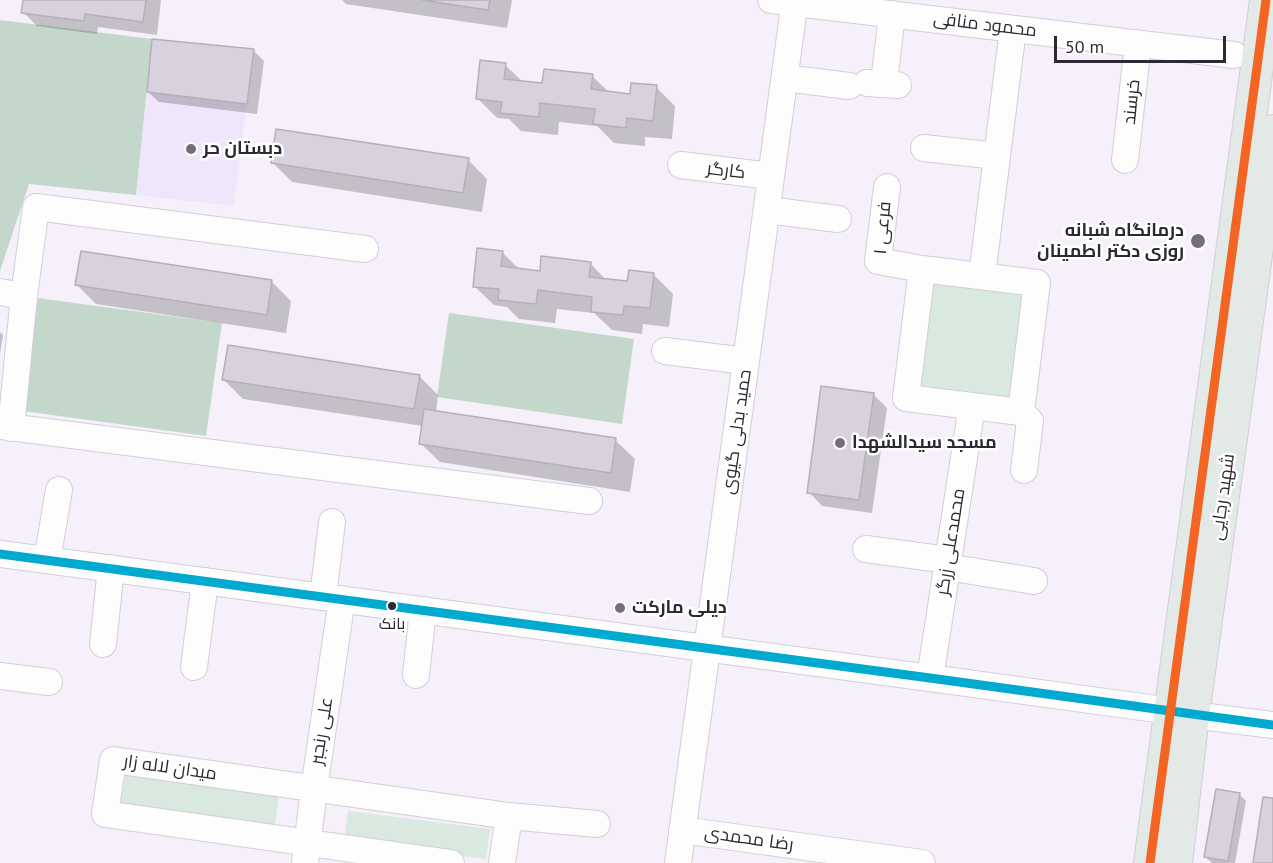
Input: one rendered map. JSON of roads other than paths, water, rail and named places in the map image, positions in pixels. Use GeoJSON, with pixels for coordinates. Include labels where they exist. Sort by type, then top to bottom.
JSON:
{"type":"FeatureCollection","features":[{"type":"Feature","properties":{"kind":"main road","name":"شهید رجایی"},"geometry":{"type":"LineString","coordinates":[[1176,863],[1182,713],[1266,0]]}},
{"type":"Feature","properties":{"kind":"main road","name":"شهید رجایی"},"geometry":{"type":"LineString","coordinates":[[1150,863],[1182,713],[1264,261],[1273,131]]}},
{"type":"Feature","properties":{"kind":"street","name":"محمود منافی"},"geometry":{"type":"LineString","coordinates":[[787,1],[1234,56]]}},
{"type":"Feature","properties":{"kind":"street","name":"حمید بدلی گیوی"},"geometry":{"type":"LineString","coordinates":[[678,863],[785,78],[787,1]]}},
{"type":"Feature","properties":{"kind":"street"},"geometry":{"type":"LineString","coordinates":[[785,78],[898,85],[884,83],[892,14]]}},
{"type":"Feature","properties":{"kind":"street"},"geometry":{"type":"LineString","coordinates":[[982,276],[1013,29]]}},
{"type":"Feature","properties":{"kind":"street","name":"خرسند"},"geometry":{"type":"LineString","coordinates":[[1125,160],[1138,44]]}},
{"type":"Feature","properties":{"kind":"street"},"geometry":{"type":"LineString","coordinates":[[924,148],[997,156]]}},
{"type":"Feature","properties":{"kind":"street","name":"کارگر"},"geometry":{"type":"LineString","coordinates":[[681,165],[771,176]]}},
{"type":"Feature","properties":{"kind":"street","name":"فرعی ۱"},"geometry":{"type":"LineString","coordinates":[[887,188],[878,261],[922,269]]}},
{"type":"Feature","properties":{"kind":"street"},"geometry":{"type":"LineString","coordinates":[[365,249],[36,207],[12,294],[6,427],[589,501]]}},
{"type":"Feature","properties":{"kind":"street"},"geometry":{"type":"LineString","coordinates":[[767,210],[838,219]]}},
{"type":"Feature","properties":{"kind":"street"},"geometry":{"type":"LineString","coordinates":[[1021,412],[1037,283],[922,269],[906,398],[1021,412],[1030,421],[1024,470]]}},
{"type":"Feature","properties":{"kind":"street"},"geometry":{"type":"LineString","coordinates":[[665,351],[746,361]]}},
{"type":"Feature","properties":{"kind":"street","name":"محمدعلی زرگر"},"geometry":{"type":"LineString","coordinates":[[930,678],[972,406]]}},
{"type":"Feature","properties":{"kind":"street"},"geometry":{"type":"LineString","coordinates":[[47,560],[59,490]]}},
{"type":"Feature","properties":{"kind":"street","name":"علی رنجبر"},"geometry":{"type":"LineString","coordinates":[[307,853],[333,598],[332,522]]}},
{"type":"Feature","properties":{"kind":"street"},"geometry":{"type":"LineString","coordinates":[[866,549],[1034,581]]}},
{"type":"Feature","properties":{"kind":"street"},"geometry":{"type":"LineString","coordinates":[[0,554],[1273,725]]}},
{"type":"Feature","properties":{"kind":"street"},"geometry":{"type":"LineString","coordinates":[[103,644],[111,568]]}},
{"type":"Feature","properties":{"kind":"street"},"geometry":{"type":"LineString","coordinates":[[194,667],[205,581]]}},
{"type":"Feature","properties":{"kind":"street"},"geometry":{"type":"LineString","coordinates":[[416,675],[423,610]]}},
{"type":"Feature","properties":{"kind":"street"},"geometry":{"type":"LineString","coordinates":[[0,676],[49,682]]}},
{"type":"Feature","properties":{"kind":"street","name":"میدان لاله زار"},"geometry":{"type":"LineString","coordinates":[[451,863],[307,853],[105,814],[113,760],[509,816],[597,824]]}},
{"type":"Feature","properties":{"kind":"street"},"geometry":{"type":"LineString","coordinates":[[502,863],[509,816]]}},
{"type":"Feature","properties":{"kind":"street","name":"رضا محمدی"},"geometry":{"type":"LineString","coordinates":[[682,830],[802,855],[922,863]]}},
{"type":"Feature","properties":{"kind":"place","name":"دبستان حر"},"geometry":{"type":"Point","coordinates":[191,149]}},
{"type":"Feature","properties":{"kind":"place","name":"درمانگاه شبانه روزی دکتر اطمینان"},"geometry":{"type":"Point","coordinates":[1198,241]}},
{"type":"Feature","properties":{"kind":"place","name":"مسجد سیدالشهدا"},"geometry":{"type":"Point","coordinates":[840,443]}},
{"type":"Feature","properties":{"kind":"place","name":"بانک"},"geometry":{"type":"Point","coordinates":[392,606]}},
{"type":"Feature","properties":{"kind":"place","name":"دیلی مارکت"},"geometry":{"type":"Point","coordinates":[620,608]}}]}
